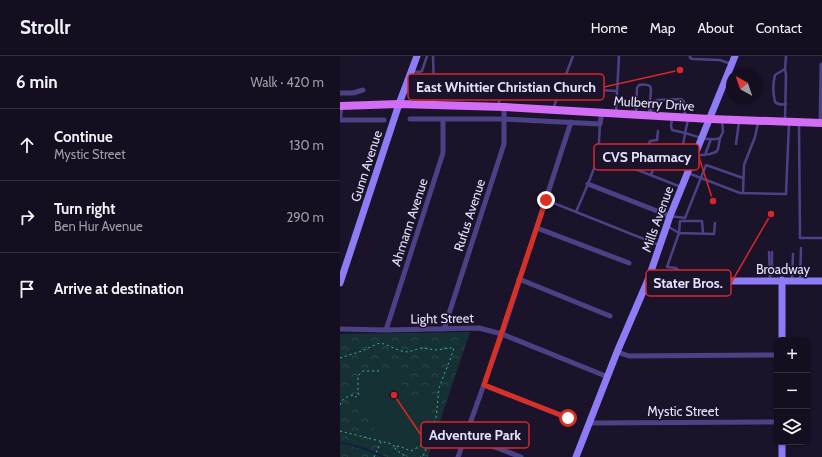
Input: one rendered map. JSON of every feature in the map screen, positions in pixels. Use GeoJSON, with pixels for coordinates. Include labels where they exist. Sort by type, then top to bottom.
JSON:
{"type":"FeatureCollection","features":[{"type":"Feature","properties":{"kind":"main road","name":"Mulberry Drive"},"geometry":{"type":"LineString","coordinates":[[341,106],[399,104],[502,107],[710,119],[821,123]]}},
{"type":"Feature","properties":{"kind":"street","name":"Gunn Avenue"},"geometry":{"type":"LineString","coordinates":[[340,283],[399,104],[417,56]]}},
{"type":"Feature","properties":{"kind":"street","name":"Mills Avenue"},"geometry":{"type":"LineString","coordinates":[[576,457],[617,352],[648,280],[666,226],[735,56]]}},
{"type":"Feature","properties":{"kind":"street"},"geometry":{"type":"LineString","coordinates":[[821,123],[822,65]]}},
{"type":"Feature","properties":{"kind":"street"},"geometry":{"type":"LineString","coordinates":[[340,93],[353,93],[363,90]]}},
{"type":"Feature","properties":{"kind":"street"},"geometry":{"type":"LineString","coordinates":[[340,116],[341,106]]}},
{"type":"Feature","properties":{"kind":"street","name":"Rufus Avenue"},"geometry":{"type":"LineString","coordinates":[[444,329],[504,144],[504,119],[502,107]]}},
{"type":"Feature","properties":{"kind":"street"},"geometry":{"type":"LineString","coordinates":[[410,119],[504,119],[600,124],[602,112]]}},
{"type":"Feature","properties":{"kind":"street"},"geometry":{"type":"LineString","coordinates":[[340,120],[384,120]]}},
{"type":"Feature","properties":{"kind":"street","name":"Ahmann Avenue"},"geometry":{"type":"LineString","coordinates":[[386,330],[443,153],[443,120]]}},
{"type":"Feature","properties":{"kind":"street"},"geometry":{"type":"LineString","coordinates":[[458,457],[502,334],[571,122]]}},
{"type":"Feature","properties":{"kind":"street"},"geometry":{"type":"LineString","coordinates":[[588,184],[670,216]]}},
{"type":"Feature","properties":{"kind":"street"},"geometry":{"type":"LineString","coordinates":[[536,228],[629,263]]}},
{"type":"Feature","properties":{"kind":"street","name":"Broadway"},"geometry":{"type":"LineString","coordinates":[[648,280],[664,282],[770,278],[792,281],[822,281]]}},
{"type":"Feature","properties":{"kind":"street"},"geometry":{"type":"LineString","coordinates":[[519,279],[610,316]]}},
{"type":"Feature","properties":{"kind":"street"},"geometry":{"type":"LineString","coordinates":[[782,280],[782,337]]}},
{"type":"Feature","properties":{"kind":"street","name":"Light Street"},"geometry":{"type":"LineString","coordinates":[[340,329],[386,330],[479,328],[502,334],[608,377]]}},
{"type":"Feature","properties":{"kind":"street"},"geometry":{"type":"LineString","coordinates":[[617,352],[629,356],[774,355]]}},
{"type":"Feature","properties":{"kind":"street"},"geometry":{"type":"LineString","coordinates":[[484,385],[568,418]]}},
{"type":"Feature","properties":{"kind":"street","name":"Mystic Street"},"geometry":{"type":"LineString","coordinates":[[590,423],[774,422]]}},
{"type":"Feature","properties":{"kind":"street"},"geometry":{"type":"LineString","coordinates":[[466,436],[520,457]]}},
{"type":"Feature","properties":{"kind":"street"},"geometry":{"type":"LineString","coordinates":[[782,445],[782,457]]}},
{"type":"Feature","properties":{"kind":"lane"},"geometry":{"type":"LineString","coordinates":[[412,71],[422,71],[427,56]]}},
{"type":"Feature","properties":{"kind":"lane"},"geometry":{"type":"LineString","coordinates":[[433,56],[434,105]]}},
{"type":"Feature","properties":{"kind":"lane"},"geometry":{"type":"LineString","coordinates":[[553,110],[574,56]]}},
{"type":"Feature","properties":{"kind":"lane"},"geometry":{"type":"LineString","coordinates":[[616,113],[619,56]]}},
{"type":"Feature","properties":{"kind":"lane"},"geometry":{"type":"LineString","coordinates":[[690,56],[690,58],[693,59],[720,60],[732,64]]}},
{"type":"Feature","properties":{"kind":"lane"},"geometry":{"type":"LineString","coordinates":[[687,173],[740,193],[786,194],[786,56]]}},
{"type":"Feature","properties":{"kind":"lane"},"geometry":{"type":"LineString","coordinates":[[785,69],[775,74],[774,99],[777,104],[786,104]]}},
{"type":"Feature","properties":{"kind":"lane"},"geometry":{"type":"LineString","coordinates":[[636,114],[637,88],[639,85],[644,84],[650,86],[651,90],[649,115]]}},
{"type":"Feature","properties":{"kind":"lane"},"geometry":{"type":"LineString","coordinates":[[418,88],[496,89],[499,90],[502,107]]}},
{"type":"Feature","properties":{"kind":"lane"},"geometry":{"type":"LineString","coordinates":[[598,90],[617,91]]}},
{"type":"Feature","properties":{"kind":"lane"},"geometry":{"type":"LineString","coordinates":[[649,115],[654,103],[657,100],[680,99],[684,102],[687,117],[685,136],[682,143],[683,150],[694,156],[716,152],[722,132],[722,119]]}},
{"type":"Feature","properties":{"kind":"lane"},"geometry":{"type":"LineString","coordinates":[[672,116],[672,130],[702,138],[720,138]]}},
{"type":"Feature","properties":{"kind":"lane"},"geometry":{"type":"LineString","coordinates":[[736,144],[739,120]]}},
{"type":"Feature","properties":{"kind":"lane"},"geometry":{"type":"LineString","coordinates":[[743,193],[744,165],[755,137],[758,121]]}},
{"type":"Feature","properties":{"kind":"lane"},"geometry":{"type":"LineString","coordinates":[[799,122],[800,238],[822,238]]}},
{"type":"Feature","properties":{"kind":"lane"},"geometry":{"type":"LineString","coordinates":[[576,212],[598,158],[600,124]]}},
{"type":"Feature","properties":{"kind":"lane"},"geometry":{"type":"LineString","coordinates":[[640,171],[650,141],[657,140],[658,131]]}},
{"type":"Feature","properties":{"kind":"lane"},"geometry":{"type":"LineString","coordinates":[[705,155],[711,139]]}},
{"type":"Feature","properties":{"kind":"lane"},"geometry":{"type":"LineString","coordinates":[[651,175],[660,150]]}},
{"type":"Feature","properties":{"kind":"lane"},"geometry":{"type":"LineString","coordinates":[[598,158],[607,158],[682,187]]}},
{"type":"Feature","properties":{"kind":"lane"},"geometry":{"type":"LineString","coordinates":[[670,216],[685,218],[706,165],[743,178]]}},
{"type":"Feature","properties":{"kind":"lane"},"geometry":{"type":"LineString","coordinates":[[546,200],[660,245]]}},
{"type":"Feature","properties":{"kind":"lane"},"geometry":{"type":"LineString","coordinates":[[680,281],[680,272],[676,268],[667,267],[679,233],[680,222],[702,221],[703,234]]}},
{"type":"Feature","properties":{"kind":"lane"},"geometry":{"type":"LineString","coordinates":[[666,226],[679,233],[714,234],[715,223]]}},
{"type":"Feature","properties":{"kind":"lane"},"geometry":{"type":"LineString","coordinates":[[800,280],[801,248]]}},
{"type":"Feature","properties":{"kind":"lane"},"geometry":{"type":"LineString","coordinates":[[770,252],[770,278]]}},
{"type":"Feature","properties":{"kind":"lane"},"geometry":{"type":"LineString","coordinates":[[792,281],[793,254]]}},
{"type":"Feature","properties":{"kind":"path"},"geometry":{"type":"LineString","coordinates":[[340,358],[355,354],[380,343],[401,352],[408,352],[421,348],[436,350],[454,348],[439,388],[436,418],[427,447],[423,456],[420,457]]}},
{"type":"Feature","properties":{"kind":"path"},"geometry":{"type":"LineString","coordinates":[[340,405],[340,402],[347,396],[354,395],[356,397],[359,395],[358,376],[363,371],[380,371]]}},
{"type":"Feature","properties":{"kind":"path"},"geometry":{"type":"LineString","coordinates":[[340,431],[392,444],[396,450],[407,457]]}},
{"type":"Feature","properties":{"kind":"path"},"geometry":{"type":"LineString","coordinates":[[395,447],[399,446],[411,451],[422,445],[425,434],[430,436]]}},
{"type":"Feature","properties":{"kind":"path"},"geometry":{"type":"LineString","coordinates":[[374,457],[381,442]]}},
{"type":"Feature","properties":{"kind":"green space"},"geometry":{"type":"Polygon","coordinates":[[[470,332],[428,457],[340,457],[340,334],[470,332]]]}},
{"type":"Feature","properties":{"kind":"green space"},"geometry":{"type":"Polygon","coordinates":[[[402,372],[403,383],[398,397],[387,407],[375,414],[360,415],[359,377],[364,373],[402,372]]]}},
{"type":"Feature","properties":{"kind":"green space"},"geometry":{"type":"Polygon","coordinates":[[[416,398],[433,402],[418,446],[412,449],[371,436],[377,421],[387,409],[401,399],[416,398]]]}},
{"type":"Feature","properties":{"kind":"waterway"},"geometry":{"type":"LineString","coordinates":[[340,442],[365,449],[384,457]]}},
{"type":"Feature","properties":{"kind":"place","name":"East Whittier Christian Church"},"geometry":{"type":"Point","coordinates":[680,70]}},
{"type":"Feature","properties":{"kind":"place","name":"CVS Pharmacy"},"geometry":{"type":"Point","coordinates":[713,201]}},
{"type":"Feature","properties":{"kind":"place","name":"Stater Bros."},"geometry":{"type":"Point","coordinates":[771,214]}},
{"type":"Feature","properties":{"kind":"place","name":"Adventure Park"},"geometry":{"type":"Point","coordinates":[394,395]}},
{"type":"Feature","properties":{"kind":"route"},"geometry":{"type":"LineString","coordinates":[[546,200],[484,385],[568,418]]}}]}
